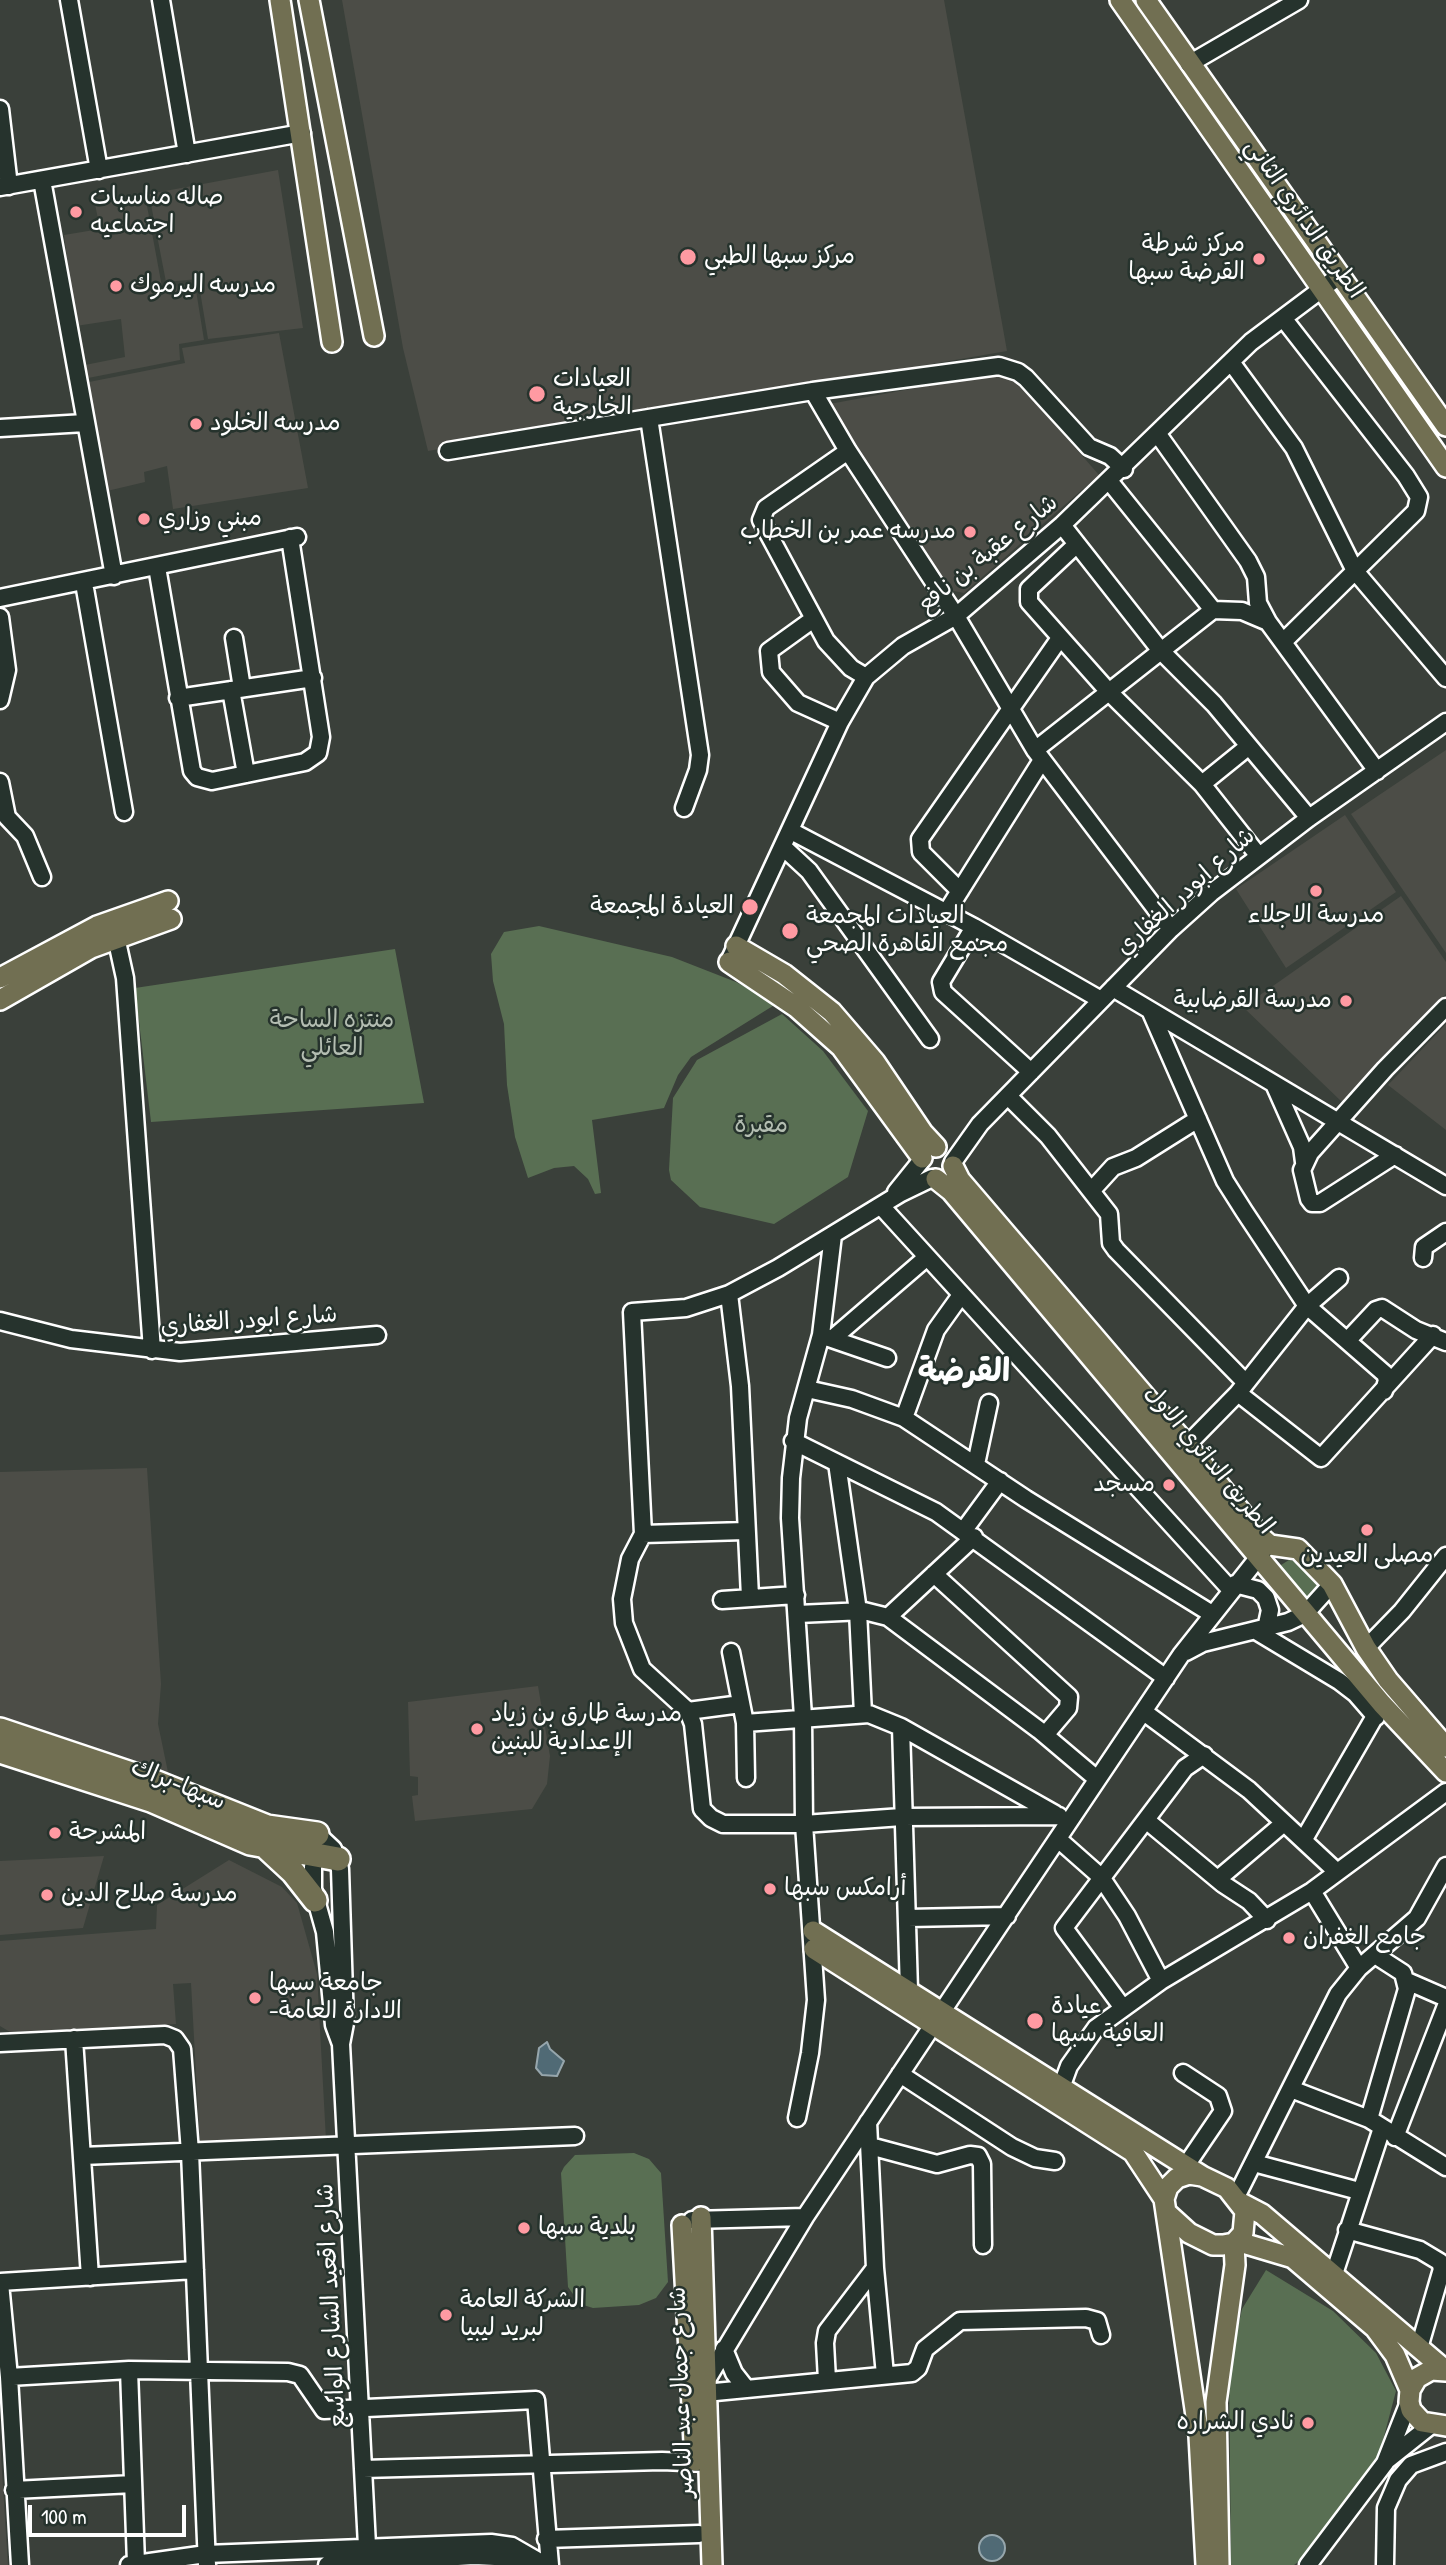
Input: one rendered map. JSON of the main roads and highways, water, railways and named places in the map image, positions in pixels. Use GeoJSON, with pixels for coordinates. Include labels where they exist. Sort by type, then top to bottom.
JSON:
{"type":"FeatureCollection","features":[{"type":"Feature","properties":{"kind":"highway","name":"سبها-براك"},"geometry":{"type":"LineString","coordinates":[[1,1747],[152,1781],[267,1828],[324,1847],[266,1847],[151,1800],[1,1747]]}},
{"type":"Feature","properties":{"kind":"highway"},"geometry":{"type":"LineString","coordinates":[[266,1847],[293,1872],[314,1900]]}},
{"type":"Feature","properties":{"kind":"main road"},"geometry":{"type":"LineString","coordinates":[[280,0],[332,342]]}},
{"type":"Feature","properties":{"kind":"main road"},"geometry":{"type":"LineString","coordinates":[[309,0],[374,336]]}},
{"type":"Feature","properties":{"kind":"main road","name":"الطريق الدائري الثاني"},"geometry":{"type":"LineString","coordinates":[[1120,0],[1446,467]]}},
{"type":"Feature","properties":{"kind":"main road","name":"الطريق الدائري الثاني"},"geometry":{"type":"LineString","coordinates":[[1146,0],[1446,426]]}},
{"type":"Feature","properties":{"kind":"main road"},"geometry":{"type":"LineString","coordinates":[[0,978],[68,940],[169,910]]}},
{"type":"Feature","properties":{"kind":"main road"},"geometry":{"type":"LineString","coordinates":[[0,1000],[68,960],[114,928]]}},
{"type":"Feature","properties":{"kind":"main road"},"geometry":{"type":"LineString","coordinates":[[732,954],[841,1047],[930,1154]]}},
{"type":"Feature","properties":{"kind":"main road"},"geometry":{"type":"LineString","coordinates":[[930,1154],[950,1154],[953,1164],[945,1177],[934,1179],[924,1172],[930,1154]]}},
{"type":"Feature","properties":{"kind":"main road","name":"الطريق الدائري الاول"},"geometry":{"type":"LineString","coordinates":[[953,1164],[960,1180],[1187,1445],[1264,1550],[1305,1614],[1379,1710],[1446,1772]]}},
{"type":"Feature","properties":{"kind":"main road","name":"الطريق الدائري الاول"},"geometry":{"type":"LineString","coordinates":[[934,1179],[951,1191],[1264,1550]]}},
{"type":"Feature","properties":{"kind":"main road","name":"الطريق الدائري الاول"},"geometry":{"type":"LineString","coordinates":[[1264,1550],[1298,1549],[1332,1584],[1366,1648],[1388,1680],[1446,1747]]}},
{"type":"Feature","properties":{"kind":"main road"},"geometry":{"type":"LineString","coordinates":[[937,2018],[909,1990],[813,1940],[1058,2095],[1227,2188],[1245,2211],[1246,2222],[1235,2242],[1235,2265],[1216,2402],[1219,2565]]}},
{"type":"Feature","properties":{"kind":"main road"},"geometry":{"type":"LineString","coordinates":[[1058,2095],[1133,2152],[1166,2206],[1202,2241],[1213,2245],[1235,2242],[1293,2258],[1376,2328],[1395,2355],[1416,2417],[1438,2426]]}},
{"type":"Feature","properties":{"kind":"main road"},"geometry":{"type":"LineString","coordinates":[[1194,2170],[1177,2178],[1168,2187],[1166,2206],[1199,2436],[1206,2565]]}},
{"type":"Feature","properties":{"kind":"main road"},"geometry":{"type":"LineString","coordinates":[[1238,2200],[1262,2214],[1446,2370]]}},
{"type":"Feature","properties":{"kind":"main road","name":"شارع جمال عبد الناصر"},"geometry":{"type":"LineString","coordinates":[[701,2217],[701,2565]]}},
{"type":"Feature","properties":{"kind":"main road","name":"شارع جمال عبد الناصر"},"geometry":{"type":"LineString","coordinates":[[682,2225],[700,2386]]}},
{"type":"Feature","properties":{"kind":"main road"},"geometry":{"type":"LineString","coordinates":[[1410,2396],[1423,2373],[1446,2370]]}},
{"type":"Feature","properties":{"kind":"main road","name":"شارع جمال عبد الناصر"},"geometry":{"type":"LineString","coordinates":[[701,2458],[712,2565]]}},
{"type":"Feature","properties":{"kind":"water"},"geometry":{"type":"Polygon","coordinates":[[[547,2042],[550,2049],[564,2061],[557,2076],[542,2075],[536,2068],[539,2048],[547,2042]]]}},
{"type":"Feature","properties":{"kind":"water"},"geometry":{"type":"Polygon","coordinates":[[[992,2535],[1001,2539],[1005,2548],[1001,2557],[992,2561],[983,2557],[979,2548],[983,2539],[992,2535]]]}},
{"type":"Feature","properties":{"kind":"place","name":"صاله مناسبات اجتماعيه"},"geometry":{"type":"Point","coordinates":[76,212]}},
{"type":"Feature","properties":{"kind":"place","name":"مركز سبها الطبي"},"geometry":{"type":"Point","coordinates":[688,257]}},
{"type":"Feature","properties":{"kind":"place","name":"مركز شرطة القرضة سبها"},"geometry":{"type":"Point","coordinates":[1259,259]}},
{"type":"Feature","properties":{"kind":"place","name":"مدرسه اليرموك"},"geometry":{"type":"Point","coordinates":[116,286]}},
{"type":"Feature","properties":{"kind":"place","name":"العيادات الخارجية"},"geometry":{"type":"Point","coordinates":[537,394]}},
{"type":"Feature","properties":{"kind":"place","name":"مدرسه الخلود"},"geometry":{"type":"Point","coordinates":[196,424]}},
{"type":"Feature","properties":{"kind":"place","name":"مبني وزاري"},"geometry":{"type":"Point","coordinates":[144,519]}},
{"type":"Feature","properties":{"kind":"place","name":"مدرسه عمر بن الخطاب"},"geometry":{"type":"Point","coordinates":[970,532]}},
{"type":"Feature","properties":{"kind":"place","name":"مدرسة الاجلاء"},"geometry":{"type":"Point","coordinates":[1316,891]}},
{"type":"Feature","properties":{"kind":"place","name":"العيادة المجمعة"},"geometry":{"type":"Point","coordinates":[750,907]}},
{"type":"Feature","properties":{"kind":"place","name":"العيادات المجمعة مجمع القاهرة الصحي"},"geometry":{"type":"Point","coordinates":[790,931]}},
{"type":"Feature","properties":{"kind":"place","name":"مدرسة القرضابية"},"geometry":{"type":"Point","coordinates":[1346,1001]}},
{"type":"Feature","properties":{"kind":"place","name":"مسجد"},"geometry":{"type":"Point","coordinates":[1169,1485]}},
{"type":"Feature","properties":{"kind":"place","name":"مصلى العيدين"},"geometry":{"type":"Point","coordinates":[1367,1530]}},
{"type":"Feature","properties":{"kind":"place","name":"مدرسة طارق بن زياد الإعدادية للبنين"},"geometry":{"type":"Point","coordinates":[477,1729]}},
{"type":"Feature","properties":{"kind":"place","name":"المشرحة"},"geometry":{"type":"Point","coordinates":[55,1833]}},
{"type":"Feature","properties":{"kind":"place","name":"أرامكس سبها"},"geometry":{"type":"Point","coordinates":[770,1889]}},
{"type":"Feature","properties":{"kind":"place","name":"مدرسة صلاح الدين"},"geometry":{"type":"Point","coordinates":[47,1895]}},
{"type":"Feature","properties":{"kind":"place","name":"جامع الغفران"},"geometry":{"type":"Point","coordinates":[1289,1938]}},
{"type":"Feature","properties":{"kind":"place","name":"جامعة سبها -الادارة العامة"},"geometry":{"type":"Point","coordinates":[255,1998]}},
{"type":"Feature","properties":{"kind":"place","name":"عيادة العافية سبها"},"geometry":{"type":"Point","coordinates":[1035,2021]}},
{"type":"Feature","properties":{"kind":"place","name":"بلدية سبها"},"geometry":{"type":"Point","coordinates":[524,2228]}},
{"type":"Feature","properties":{"kind":"place","name":"الشركة العامة لبريد ليبيا"},"geometry":{"type":"Point","coordinates":[446,2315]}},
{"type":"Feature","properties":{"kind":"place","name":"نادي الشراره"},"geometry":{"type":"Point","coordinates":[1308,2423]}},
{"type":"Feature","properties":{"kind":"district","name":"القرضة"},"geometry":{"type":"Point","coordinates":[964,1372]}},
{"type":"Feature","properties":{"kind":"park label","name":"منتزه الساحة العائلي"},"geometry":{"type":"Point","coordinates":[332,1035]}},
{"type":"Feature","properties":{"kind":"park label","name":"مقبرة"},"geometry":{"type":"Point","coordinates":[761,1126]}}]}
